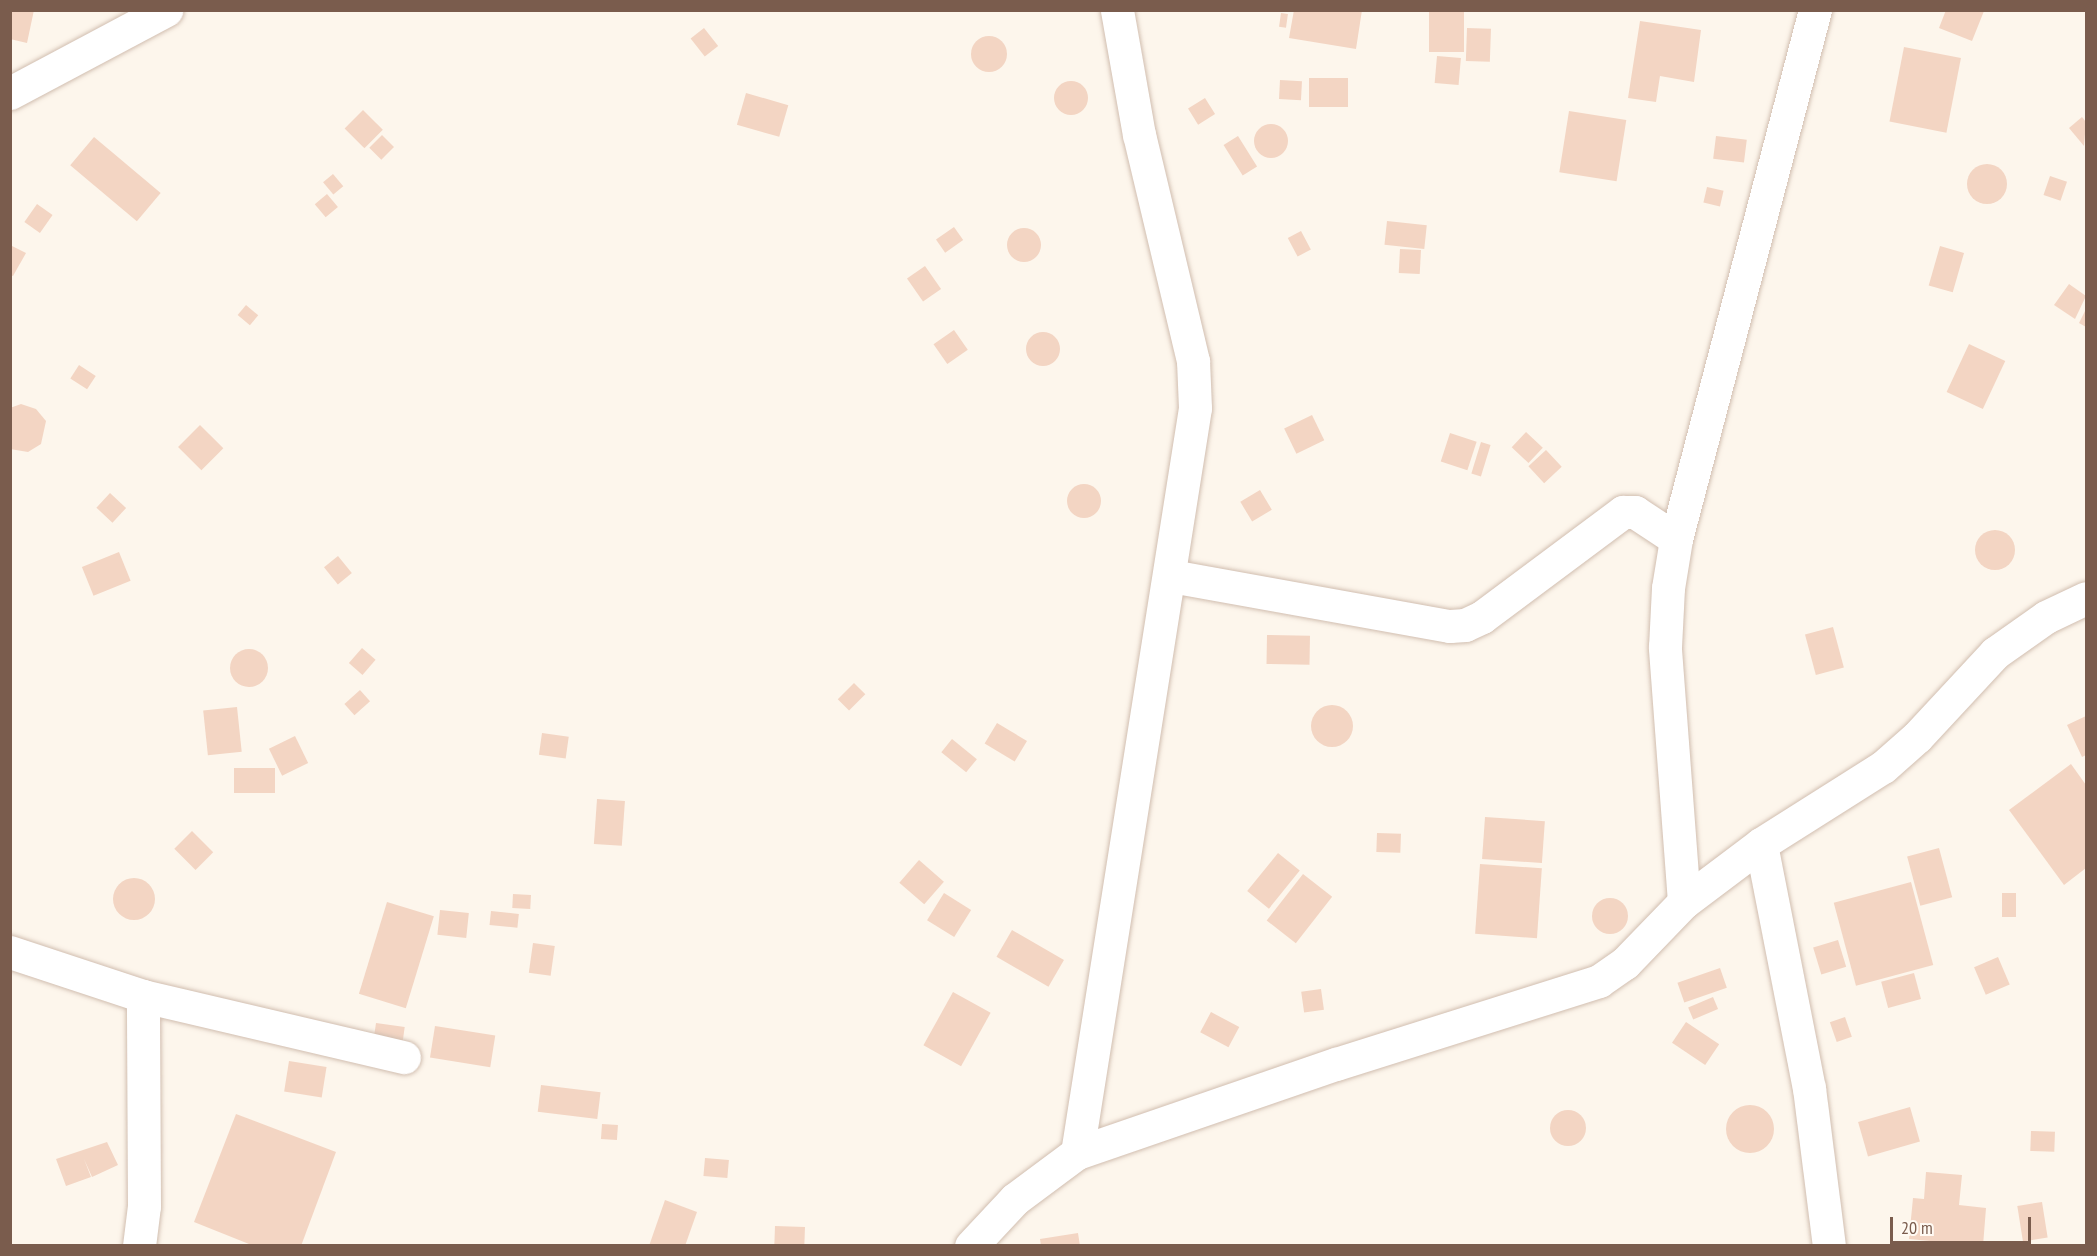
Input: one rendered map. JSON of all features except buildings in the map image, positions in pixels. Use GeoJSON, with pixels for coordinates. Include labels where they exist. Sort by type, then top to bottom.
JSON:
{"type":"FeatureCollection","features":[{"type":"Feature","properties":{"kind":"street"},"geometry":{"type":"LineString","coordinates":[[10,93],[166,10]]}},
{"type":"Feature","properties":{"kind":"street"},"geometry":{"type":"LineString","coordinates":[[1077,1153],[1115,894],[1171,576],[1195,408],[1193,361],[1139,135],[1118,10]]}},
{"type":"Feature","properties":{"kind":"street"},"geometry":{"type":"LineString","coordinates":[[1684,902],[1665,647],[1668,588],[1676,539],[1815,10]]}},
{"type":"Feature","properties":{"kind":"street"},"geometry":{"type":"LineString","coordinates":[[1171,576],[1450,626],[1465,625],[1482,617],[1623,512],[1635,512],[1676,539]]}},
{"type":"Feature","properties":{"kind":"street"},"geometry":{"type":"LineString","coordinates":[[971,1245],[1015,1198],[1077,1153],[1336,1064],[1599,981],[1625,963],[1684,902],[1761,844],[1883,767],[1917,738],[1995,653],[2046,617],[2086,598]]}},
{"type":"Feature","properties":{"kind":"street"},"geometry":{"type":"LineString","coordinates":[[1761,844],[1809,1088],[1829,1245]]}},
{"type":"Feature","properties":{"kind":"street"},"geometry":{"type":"LineString","coordinates":[[10,952],[142,996],[404,1058]]}},
{"type":"Feature","properties":{"kind":"street"},"geometry":{"type":"LineString","coordinates":[[139,1245],[144,1206],[142,996]]}}]}
